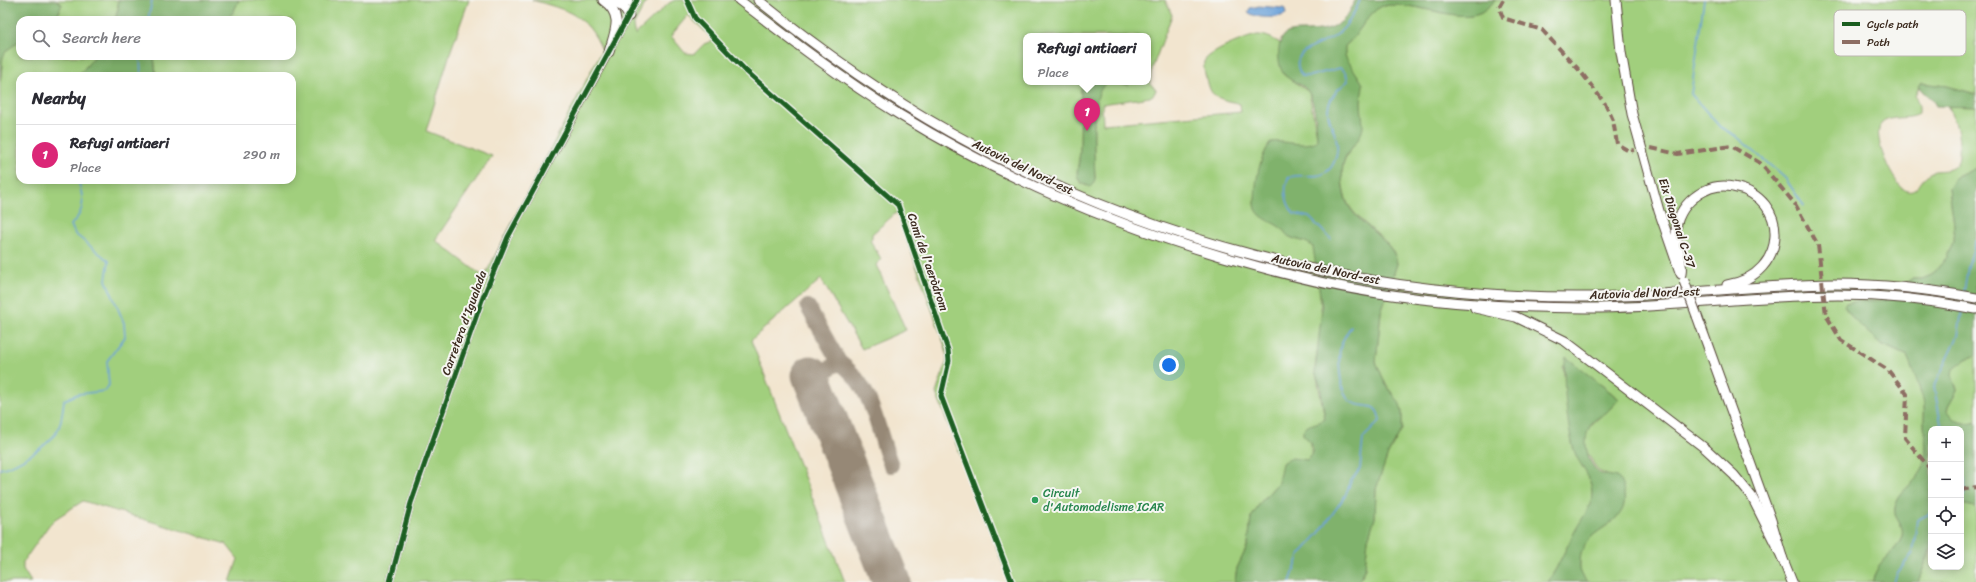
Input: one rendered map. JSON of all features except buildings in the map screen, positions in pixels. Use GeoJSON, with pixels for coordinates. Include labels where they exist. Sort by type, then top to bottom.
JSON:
{"type":"FeatureCollection","features":[{"type":"Feature","properties":{"kind":"highway"},"geometry":{"type":"LineString","coordinates":[[603,0],[624,8],[629,16]]}},
{"type":"Feature","properties":{"kind":"highway"},"geometry":{"type":"LineString","coordinates":[[614,5],[626,3],[630,0]]}},
{"type":"Feature","properties":{"kind":"highway","name":"Autovia del Nord-est"},"geometry":{"type":"LineString","coordinates":[[739,0],[810,54],[898,114],[997,168],[1085,209],[1170,241],[1287,275],[1352,289],[1448,302],[1592,308],[1840,295],[1913,299],[1976,309]]}},
{"type":"Feature","properties":{"kind":"highway","name":"Autovia del Nord-est"},"geometry":{"type":"LineString","coordinates":[[758,0],[858,75],[950,132],[1040,178],[1112,209],[1157,225],[1239,251],[1288,263],[1352,276],[1420,287],[1519,296],[1634,296],[1836,284],[1915,288],[1976,298]]}},
{"type":"Feature","properties":{"kind":"highway","name":"Eix Diagonal C-37"},"geometry":{"type":"LineString","coordinates":[[1616,0],[1626,83],[1632,114],[1659,211],[1682,278],[1773,525],[1782,557],[1792,582]]}},
{"type":"Feature","properties":{"kind":"highway"},"geometry":{"type":"LineString","coordinates":[[609,52],[616,25],[614,5]]}},
{"type":"Feature","properties":{"kind":"highway"},"geometry":{"type":"LineString","coordinates":[[1634,296],[1648,291],[1738,284],[1754,276],[1766,264],[1770,256],[1775,237],[1772,219],[1763,202],[1748,192],[1728,186],[1707,189],[1691,200],[1677,224],[1677,241],[1683,266],[1682,278]]}},
{"type":"Feature","properties":{"kind":"highway"},"geometry":{"type":"LineString","coordinates":[[1448,302],[1516,317],[1571,345],[1706,449],[1734,475],[1752,497],[1762,513],[1782,557]]}},
{"type":"Feature","properties":{"kind":"street","name":"Carretera d'Igualada"},"geometry":{"type":"LineString","coordinates":[[390,582],[411,503],[482,300],[505,244],[637,0]]}},
{"type":"Feature","properties":{"kind":"street","name":"Camí de l'aeròdrom"},"geometry":{"type":"LineString","coordinates":[[687,0],[695,18],[746,71],[898,205],[948,350],[949,361],[941,396],[1012,582]]}},
{"type":"Feature","properties":{"kind":"green space"},"geometry":{"type":"Polygon","coordinates":[[[0,0],[56,0],[62,4],[58,14],[55,15],[16,16],[16,44],[6,51],[3,57],[0,81],[0,0]]]}},
{"type":"Feature","properties":{"kind":"green space"},"geometry":{"type":"Polygon","coordinates":[[[56,0],[118,0],[118,9],[116,16],[52,16],[62,4],[56,0]]]}},
{"type":"Feature","properties":{"kind":"green space"},"geometry":{"type":"Polygon","coordinates":[[[118,0],[239,0],[233,13],[229,16],[116,16],[118,0]]]}},
{"type":"Feature","properties":{"kind":"green space"},"geometry":{"type":"Polygon","coordinates":[[[239,0],[469,0],[451,50],[426,131],[492,156],[435,240],[484,277],[602,50],[590,28],[574,15],[556,7],[532,0],[647,0],[633,27],[635,35],[669,3],[675,0],[1165,0],[1172,15],[1152,69],[1151,76],[1151,33],[1023,33],[1023,85],[1082,85],[1080,152],[1077,172],[1079,181],[1086,186],[1095,179],[1094,117],[1098,94],[1101,87],[1104,85],[1151,84],[1156,90],[1150,97],[1102,104],[1103,124],[1241,112],[1240,104],[1222,99],[1212,93],[1205,74],[1204,62],[1206,58],[1212,54],[1237,42],[1258,35],[1267,36],[1280,43],[1284,75],[1309,92],[1317,142],[1312,144],[1300,144],[1271,142],[1263,156],[1259,170],[1255,200],[1258,210],[1264,217],[1281,228],[1289,236],[1309,243],[1312,246],[1316,256],[1322,318],[1315,367],[1325,419],[1318,426],[1313,436],[1309,458],[1307,460],[1302,460],[1280,474],[1278,483],[1260,503],[1251,518],[1248,545],[1237,568],[1235,582],[1010,582],[936,393],[947,361],[946,349],[897,212],[872,234],[872,238],[870,240],[881,259],[876,265],[906,330],[862,349],[821,279],[751,340],[845,582],[230,582],[238,559],[226,544],[83,501],[55,519],[49,525],[23,562],[23,569],[31,582],[0,582],[0,81],[3,55],[16,42],[16,60],[92,60],[81,72],[16,72],[16,184],[296,184],[296,72],[156,72],[154,60],[296,60],[296,16],[229,16],[233,13],[239,0]],[[688,15],[671,36],[685,53],[694,54],[704,44],[714,40],[688,15]]]}},
{"type":"Feature","properties":{"kind":"green space"},"geometry":{"type":"Polygon","coordinates":[[[1355,0],[1496,0],[1481,12],[1469,15],[1446,14],[1407,6],[1382,6],[1371,14],[1345,46],[1345,56],[1363,84],[1361,102],[1363,127],[1358,139],[1344,160],[1342,171],[1343,188],[1349,207],[1356,216],[1390,247],[1395,255],[1397,264],[1381,312],[1376,362],[1386,385],[1400,404],[1402,412],[1402,429],[1388,454],[1376,489],[1375,518],[1368,539],[1365,567],[1362,576],[1357,582],[1235,582],[1237,568],[1248,545],[1251,518],[1260,503],[1278,483],[1282,463],[1292,458],[1307,460],[1310,456],[1312,449],[1311,442],[1303,435],[1303,430],[1308,426],[1325,419],[1320,385],[1315,372],[1322,308],[1313,247],[1287,235],[1278,226],[1262,216],[1256,210],[1255,205],[1260,164],[1271,142],[1306,144],[1317,141],[1317,130],[1311,97],[1304,87],[1289,79],[1283,73],[1279,58],[1279,46],[1283,36],[1289,32],[1321,30],[1335,26],[1346,16],[1355,0]]]}},
{"type":"Feature","properties":{"kind":"green space"},"geometry":{"type":"Polygon","coordinates":[[[1496,0],[1976,0],[1976,94],[1947,86],[1921,83],[1915,95],[1919,106],[1919,114],[1910,117],[1889,119],[1881,124],[1879,130],[1881,149],[1890,171],[1901,187],[1907,191],[1910,191],[1916,189],[1925,177],[1933,171],[1948,170],[1955,166],[1957,162],[1959,157],[1959,143],[1957,129],[1947,105],[1976,107],[1976,168],[1955,178],[1949,189],[1954,224],[1953,242],[1947,257],[1932,275],[1922,279],[1911,279],[1886,300],[1846,303],[1846,310],[1881,344],[1907,356],[1920,388],[1924,405],[1926,448],[1925,460],[1918,477],[1902,493],[1896,502],[1895,512],[1902,530],[1901,539],[1894,550],[1880,565],[1874,576],[1873,582],[1587,582],[1580,571],[1583,547],[1592,536],[1609,524],[1619,514],[1624,504],[1624,492],[1616,477],[1600,472],[1595,466],[1587,453],[1584,444],[1586,432],[1597,419],[1610,409],[1619,399],[1603,386],[1563,366],[1572,443],[1589,478],[1592,496],[1587,512],[1548,582],[1357,582],[1362,576],[1365,567],[1368,539],[1375,518],[1376,489],[1388,454],[1402,429],[1402,412],[1386,385],[1376,362],[1381,312],[1397,264],[1395,255],[1383,239],[1350,208],[1343,189],[1342,172],[1344,161],[1359,138],[1362,130],[1361,96],[1363,86],[1347,61],[1345,46],[1371,14],[1382,6],[1407,6],[1458,15],[1479,13],[1496,0]]]}},
{"type":"Feature","properties":{"kind":"green space"},"geometry":{"type":"Polygon","coordinates":[[[92,60],[154,60],[156,72],[81,72],[92,60]]]}},
{"type":"Feature","properties":{"kind":"green space"},"geometry":{"type":"Polygon","coordinates":[[[1921,83],[1947,86],[1976,94],[1976,107],[1936,106],[1919,87],[1921,83]]]}},
{"type":"Feature","properties":{"kind":"green space"},"geometry":{"type":"Polygon","coordinates":[[[1082,85],[1105,85],[1101,89],[1097,99],[1095,113],[1095,179],[1090,187],[1082,183],[1077,176],[1080,152],[1081,90],[1082,85]]]}},
{"type":"Feature","properties":{"kind":"green space"},"geometry":{"type":"Polygon","coordinates":[[[1976,168],[1976,355],[1966,359],[1953,369],[1952,376],[1957,390],[1948,406],[1947,411],[1953,418],[1960,422],[1967,423],[1976,421],[1976,507],[1964,505],[1964,426],[1928,426],[1928,556],[1918,582],[1873,582],[1874,576],[1880,565],[1894,550],[1901,539],[1902,530],[1895,512],[1896,502],[1902,493],[1918,477],[1925,460],[1926,448],[1924,405],[1920,388],[1907,356],[1881,344],[1855,321],[1844,306],[1846,303],[1850,302],[1886,300],[1911,279],[1922,279],[1932,275],[1947,257],[1953,242],[1954,224],[1949,189],[1955,178],[1976,168]]]}},
{"type":"Feature","properties":{"kind":"green space"},"geometry":{"type":"Polygon","coordinates":[[[1976,355],[1976,421],[1963,423],[1956,421],[1947,412],[1948,406],[1957,390],[1952,378],[1952,373],[1955,366],[1963,360],[1976,355]]]}},
{"type":"Feature","properties":{"kind":"green space"},"geometry":{"type":"Polygon","coordinates":[[[1566,357],[1619,399],[1607,412],[1592,423],[1587,435],[1587,450],[1591,463],[1600,473],[1616,477],[1620,480],[1623,488],[1624,504],[1621,512],[1616,518],[1594,535],[1583,549],[1580,560],[1580,569],[1587,582],[1548,582],[1586,512],[1592,497],[1590,481],[1577,458],[1572,445],[1566,405],[1564,376],[1566,357]]]}},
{"type":"Feature","properties":{"kind":"green space"},"geometry":{"type":"Polygon","coordinates":[[[1964,505],[1976,507],[1976,582],[1918,582],[1928,556],[1928,570],[1964,570],[1964,505]]]}},
{"type":"Feature","properties":{"kind":"water"},"geometry":{"type":"Polygon","coordinates":[[[1259,6],[1283,8],[1285,9],[1286,14],[1278,17],[1267,18],[1256,16],[1248,12],[1250,8],[1259,6]]]}},
{"type":"Feature","properties":{"kind":"waterway"},"geometry":{"type":"LineString","coordinates":[[149,16],[152,0]]}},
{"type":"Feature","properties":{"kind":"waterway"},"geometry":{"type":"LineString","coordinates":[[1331,239],[1309,217],[1294,214],[1287,201],[1286,183],[1288,178],[1293,176],[1313,176],[1322,174],[1329,170],[1333,165],[1337,151],[1337,144],[1329,117],[1329,104],[1332,97],[1348,81],[1346,73],[1340,68],[1310,76],[1302,76],[1298,67],[1298,60],[1307,50],[1329,40],[1339,33],[1350,20],[1360,0]]}},
{"type":"Feature","properties":{"kind":"waterway"},"geometry":{"type":"LineString","coordinates":[[1704,0],[1691,94],[1720,127],[1736,136],[1785,178],[1804,206]]}},
{"type":"Feature","properties":{"kind":"waterway"},"geometry":{"type":"LineString","coordinates":[[140,60],[141,72]]}},
{"type":"Feature","properties":{"kind":"waterway"},"geometry":{"type":"LineString","coordinates":[[0,469],[16,463],[34,453],[50,440],[59,427],[64,400],[78,394],[105,391],[109,385],[107,361],[125,337],[124,323],[106,280],[109,261],[75,234],[71,225],[76,220],[81,209],[82,193],[79,184]]}},
{"type":"Feature","properties":{"kind":"waterway"},"geometry":{"type":"LineString","coordinates":[[1964,292],[1968,266],[1976,241]]}},
{"type":"Feature","properties":{"kind":"waterway"},"geometry":{"type":"LineString","coordinates":[[1941,426],[1934,387],[1958,336],[1962,310]]}},
{"type":"Feature","properties":{"kind":"waterway"},"geometry":{"type":"LineString","coordinates":[[1290,582],[1300,554],[1319,533],[1345,496],[1351,481],[1360,469],[1363,438],[1380,421],[1378,414],[1373,407],[1355,404],[1346,397],[1343,390],[1339,364],[1340,348],[1351,326]]}},
{"type":"Feature","properties":{"kind":"waterway"},"geometry":{"type":"LineString","coordinates":[[1964,479],[1964,496]]}},
{"type":"Feature","properties":{"kind":"waterway"},"geometry":{"type":"LineString","coordinates":[[1894,582],[1898,572],[1913,553],[1917,520],[1928,514]]}},
{"type":"Feature","properties":{"kind":"taxiway"},"geometry":{"type":"LineString","coordinates":[[808,307],[839,362],[825,371],[814,384]]}},
{"type":"Feature","properties":{"kind":"taxiway"},"geometry":{"type":"LineString","coordinates":[[839,362],[851,372],[860,383],[867,396],[891,465]]}},
{"type":"Feature","properties":{"kind":"runway"},"geometry":{"type":"LineString","coordinates":[[811,375],[892,582]]}},
{"type":"Feature","properties":{"kind":"marked path"},"geometry":{"type":"LineString","coordinates":[[1503,0],[1499,7],[1503,18],[1542,30],[1581,72],[1606,105],[1613,120],[1617,144],[1629,151],[1634,150]]}},
{"type":"Feature","properties":{"kind":"marked path"},"geometry":{"type":"LineString","coordinates":[[1651,148],[1678,154],[1731,146],[1760,163],[1795,204],[1818,245],[1826,315],[1841,340],[1888,370],[1907,394],[1905,438],[1928,466]]}},
{"type":"Feature","properties":{"kind":"marked path"},"geometry":{"type":"LineString","coordinates":[[1964,489],[1976,487]]}},
{"type":"Feature","properties":{"kind":"cycle path"},"geometry":{"type":"LineString","coordinates":[[390,582],[411,503],[482,300],[508,237],[637,0]]}},
{"type":"Feature","properties":{"kind":"cycle path"},"geometry":{"type":"LineString","coordinates":[[687,0],[695,18],[746,71],[898,205],[948,350],[949,361],[941,396],[1012,582]]}},
{"type":"Feature","properties":{"kind":"place","name":"Refugi antiaeri"},"geometry":{"type":"Point","coordinates":[1087,131]}},
{"type":"Feature","properties":{"kind":"place","name":"Circuit d'Automodelisme ICAR"},"geometry":{"type":"Point","coordinates":[1035,500]}}]}
